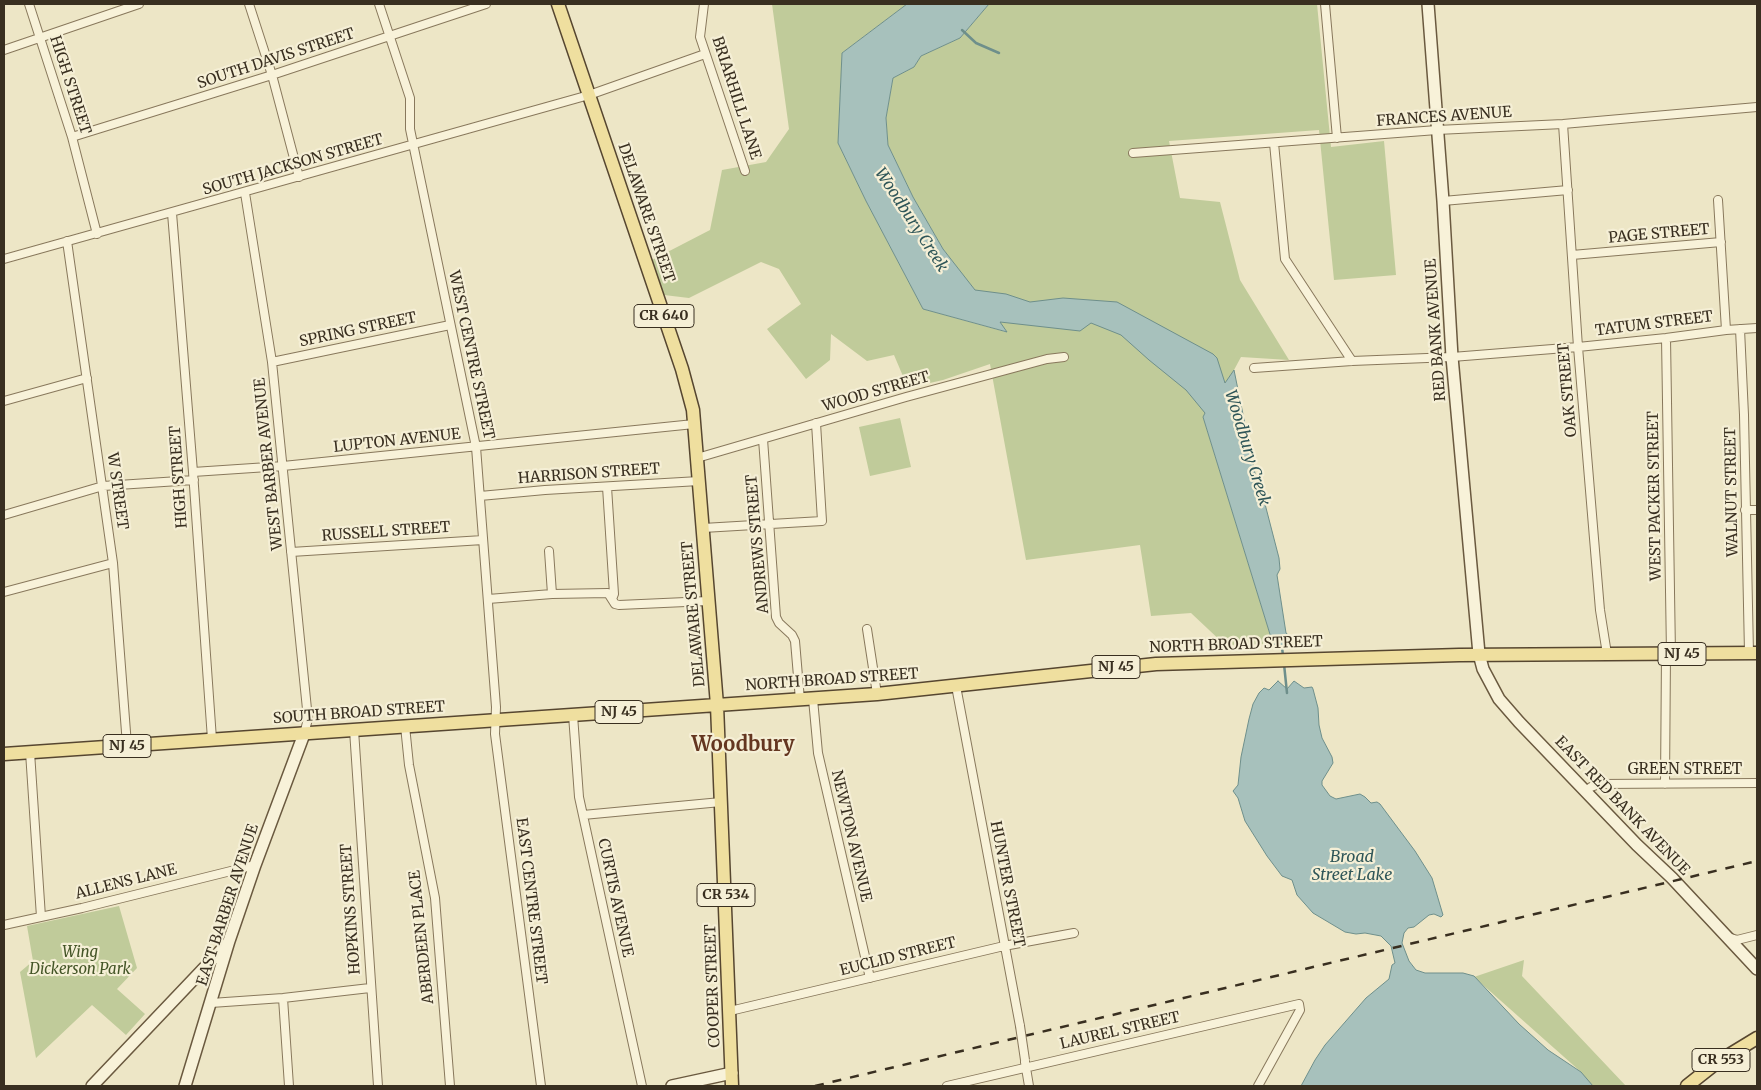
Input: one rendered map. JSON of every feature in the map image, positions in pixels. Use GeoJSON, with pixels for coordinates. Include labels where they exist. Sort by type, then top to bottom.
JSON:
{"type":"FeatureCollection","features":[{"type":"Feature","properties":{"kind":"main road","name":"DELAWARE STREET"},"geometry":{"type":"LineString","coordinates":[[558,4],[688,388],[694,424],[717,704]]}},
{"type":"Feature","properties":{"kind":"main road","name":"NORTH BROAD STREET"},"geometry":{"type":"LineString","coordinates":[[717,704],[877,694],[1134,666],[1479,654],[1753,653]]}},
{"type":"Feature","properties":{"kind":"main road","name":"SOUTH BROAD STREET"},"geometry":{"type":"LineString","coordinates":[[4,754],[717,704]]}},
{"type":"Feature","properties":{"kind":"main road","name":"COOPER STREET"},"geometry":{"type":"LineString","coordinates":[[717,704],[732,1086]]}},
{"type":"Feature","properties":{"kind":"main road","name":"CR 553"},"geometry":{"type":"LineString","coordinates":[[1687,1086],[1716,1063],[1757,1038]]}},
{"type":"Feature","properties":{"kind":"street","name":"HIGH STREET"},"geometry":{"type":"LineString","coordinates":[[29,4],[72,137],[97,234]]}},
{"type":"Feature","properties":{"kind":"street"},"geometry":{"type":"LineString","coordinates":[[4,50],[139,4]]}},
{"type":"Feature","properties":{"kind":"street"},"geometry":{"type":"LineString","coordinates":[[249,4],[272,76],[299,176]]}},
{"type":"Feature","properties":{"kind":"street","name":"WEST CENTRE STREET"},"geometry":{"type":"LineString","coordinates":[[378,4],[410,98],[410,129],[413,146],[476,447],[496,720]]}},
{"type":"Feature","properties":{"kind":"street","name":"SOUTH DAVIS STREET"},"geometry":{"type":"LineString","coordinates":[[72,137],[272,76],[486,4]]}},
{"type":"Feature","properties":{"kind":"street","name":"BRIARHILL LANE"},"geometry":{"type":"LineString","coordinates":[[704,4],[700,37],[745,171]]}},
{"type":"Feature","properties":{"kind":"street"},"geometry":{"type":"LineString","coordinates":[[1325,4],[1337,138]]}},
{"type":"Feature","properties":{"kind":"street","name":"RED BANK AVENUE"},"geometry":{"type":"LineString","coordinates":[[1428,4],[1443,201],[1452,357],[1479,654]]}},
{"type":"Feature","properties":{"kind":"street","name":"SOUTH JACKSON STREET"},"geometry":{"type":"LineString","coordinates":[[4,259],[413,146],[589,95],[705,54]]}},
{"type":"Feature","properties":{"kind":"street","name":"FRANCES AVENUE"},"geometry":{"type":"LineString","coordinates":[[1133,152],[1437,130],[1563,124],[1757,107]]}},
{"type":"Feature","properties":{"kind":"street","name":"OAK STREET"},"geometry":{"type":"LineString","coordinates":[[1563,124],[1578,347],[1600,610],[1607,654]]}},
{"type":"Feature","properties":{"kind":"street"},"geometry":{"type":"LineString","coordinates":[[1274,143],[1285,259],[1352,360]]}},
{"type":"Feature","properties":{"kind":"street"},"geometry":{"type":"LineString","coordinates":[[1443,201],[1568,190]]}},
{"type":"Feature","properties":{"kind":"street","name":"WEST BARBER AVENUE"},"geometry":{"type":"LineString","coordinates":[[245,193],[272,362],[308,719],[304,734]]}},
{"type":"Feature","properties":{"kind":"street"},"geometry":{"type":"LineString","coordinates":[[1718,200],[1720,242]]}},
{"type":"Feature","properties":{"kind":"street","name":"HIGH STREET"},"geometry":{"type":"LineString","coordinates":[[172,213],[212,739]]}},
{"type":"Feature","properties":{"kind":"street","name":"W STREET"},"geometry":{"type":"LineString","coordinates":[[67,241],[113,563],[127,746]]}},
{"type":"Feature","properties":{"kind":"street","name":"PAGE STREET"},"geometry":{"type":"LineString","coordinates":[[1572,255],[1720,242],[1726,330]]}},
{"type":"Feature","properties":{"kind":"street","name":"SPRING STREET"},"geometry":{"type":"LineString","coordinates":[[272,362],[450,325]]}},
{"type":"Feature","properties":{"kind":"street","name":"TATUM STREET"},"geometry":{"type":"LineString","coordinates":[[1254,368],[1352,360],[1452,357],[1578,347],[1757,328]]}},
{"type":"Feature","properties":{"kind":"street","name":"WALNUT STREET"},"geometry":{"type":"LineString","coordinates":[[1740,329],[1744,415],[1745,510],[1753,653]]}},
{"type":"Feature","properties":{"kind":"street","name":"WEST PACKER STREET"},"geometry":{"type":"LineString","coordinates":[[1666,338],[1668,654],[1666,784]]}},
{"type":"Feature","properties":{"kind":"street","name":"WOOD STREET"},"geometry":{"type":"LineString","coordinates":[[697,458],[906,397],[1046,359],[1064,357]]}},
{"type":"Feature","properties":{"kind":"street"},"geometry":{"type":"LineString","coordinates":[[4,401],[87,378]]}},
{"type":"Feature","properties":{"kind":"street","name":"LUPTON AVENUE"},"geometry":{"type":"LineString","coordinates":[[4,515],[103,486],[694,424]]}},
{"type":"Feature","properties":{"kind":"street"},"geometry":{"type":"LineString","coordinates":[[703,528],[822,521],[816,424]]}},
{"type":"Feature","properties":{"kind":"street","name":"ANDREWS STREET"},"geometry":{"type":"LineString","coordinates":[[763,439],[776,617],[795,641],[806,699]]}},
{"type":"Feature","properties":{"kind":"street","name":"HARRISON STREET"},"geometry":{"type":"LineString","coordinates":[[480,496],[545,490],[699,481]]}},
{"type":"Feature","properties":{"kind":"street"},"geometry":{"type":"LineString","coordinates":[[607,487],[614,594],[612,599]]}},
{"type":"Feature","properties":{"kind":"street"},"geometry":{"type":"LineString","coordinates":[[1745,510],[1757,510]]}},
{"type":"Feature","properties":{"kind":"street","name":"RUSSELL STREET"},"geometry":{"type":"LineString","coordinates":[[291,552],[483,540]]}},
{"type":"Feature","properties":{"kind":"street"},"geometry":{"type":"LineString","coordinates":[[549,551],[552,594]]}},
{"type":"Feature","properties":{"kind":"street"},"geometry":{"type":"LineString","coordinates":[[4,592],[113,563]]}},
{"type":"Feature","properties":{"kind":"street"},"geometry":{"type":"LineString","coordinates":[[488,599],[552,594],[608,593],[615,604],[619,605],[708,601]]}},
{"type":"Feature","properties":{"kind":"street"},"geometry":{"type":"LineString","coordinates":[[867,629],[877,694]]}},
{"type":"Feature","properties":{"kind":"street","name":"EAST RED BANK AVENUE"},"geometry":{"type":"LineString","coordinates":[[1479,654],[1484,672],[1499,700],[1637,845],[1672,878],[1757,969]]}},
{"type":"Feature","properties":{"kind":"street","name":"HUNTER STREET"},"geometry":{"type":"LineString","coordinates":[[956,686],[1020,1026],[1029,1086]]}},
{"type":"Feature","properties":{"kind":"street","name":"NEWTON AVENUE"},"geometry":{"type":"LineString","coordinates":[[806,699],[870,978]]}},
{"type":"Feature","properties":{"kind":"street","name":"CURTIS AVENUE"},"geometry":{"type":"LineString","coordinates":[[574,715],[579,797],[582,815],[642,1086]]}},
{"type":"Feature","properties":{"kind":"street","name":"EAST CENTRE STREET"},"geometry":{"type":"LineString","coordinates":[[496,720],[495,734],[542,1086]]}},
{"type":"Feature","properties":{"kind":"street","name":"ABERDEEN PLACE"},"geometry":{"type":"LineString","coordinates":[[405,726],[409,765],[435,898],[450,1086]]}},
{"type":"Feature","properties":{"kind":"street","name":"HOPKINS STREET"},"geometry":{"type":"LineString","coordinates":[[354,730],[378,1086]]}},
{"type":"Feature","properties":{"kind":"street","name":"EAST BARBER AVENUE"},"geometry":{"type":"LineString","coordinates":[[185,1086],[229,941],[255,864],[304,734]]}},
{"type":"Feature","properties":{"kind":"street"},"geometry":{"type":"LineString","coordinates":[[30,752],[40,917]]}},
{"type":"Feature","properties":{"kind":"street","name":"GREEN STREET"},"geometry":{"type":"LineString","coordinates":[[1586,791],[1599,784],[1757,783]]}},
{"type":"Feature","properties":{"kind":"street"},"geometry":{"type":"LineString","coordinates":[[582,815],[721,802]]}},
{"type":"Feature","properties":{"kind":"street","name":"ALLENS LANE"},"geometry":{"type":"LineString","coordinates":[[4,925],[255,864]]}},
{"type":"Feature","properties":{"kind":"street","name":"EUCLID STREET"},"geometry":{"type":"LineString","coordinates":[[730,1011],[1004,946],[1074,933]]}},
{"type":"Feature","properties":{"kind":"street"},"geometry":{"type":"LineString","coordinates":[[1726,937],[1737,940],[1757,935]]}},
{"type":"Feature","properties":{"kind":"street"},"geometry":{"type":"LineString","coordinates":[[92,1086],[229,941]]}},
{"type":"Feature","properties":{"kind":"street"},"geometry":{"type":"LineString","coordinates":[[211,1003],[283,998],[370,988]]}},
{"type":"Feature","properties":{"kind":"street"},"geometry":{"type":"LineString","coordinates":[[283,998],[289,1086]]}},
{"type":"Feature","properties":{"kind":"street","name":"LAUREL STREET"},"geometry":{"type":"LineString","coordinates":[[947,1086],[1025,1064],[1298,1004],[1300,1010],[1258,1086]]}},
{"type":"Feature","properties":{"kind":"street"},"geometry":{"type":"LineString","coordinates":[[672,1086],[732,1073]]}},
{"type":"Feature","properties":{"kind":"green space"},"geometry":{"type":"Polygon","coordinates":[[[772,4],[907,4],[842,53],[838,143],[866,201],[923,309],[1006,332],[943,249],[913,197],[888,145],[886,118],[893,78],[914,67],[921,56],[960,38],[989,4],[1317,4],[1331,147],[1384,141],[1396,275],[1334,280],[1319,130],[1169,141],[1180,198],[1220,202],[1240,280],[1289,360],[1241,357],[1203,417],[1273,644],[1225,645],[1191,613],[1151,616],[1140,545],[1026,560],[990,364],[943,380],[908,388],[894,355],[867,361],[831,334],[830,360],[806,379],[767,329],[801,304],[779,269],[761,262],[689,298],[664,295],[652,260],[710,230],[722,170],[766,162],[789,129],[772,4]]]}},
{"type":"Feature","properties":{"kind":"green space"},"geometry":{"type":"Polygon","coordinates":[[[900,418],[911,467],[870,476],[859,427],[900,418]]]}},
{"type":"Feature","properties":{"kind":"green space","name":"Wing Dickerson Park"},"geometry":{"type":"Polygon","coordinates":[[[119,906],[137,968],[117,989],[145,1014],[126,1035],[92,1005],[36,1058],[20,972],[33,961],[27,926],[119,906]]]}},
{"type":"Feature","properties":{"kind":"green space"},"geometry":{"type":"Polygon","coordinates":[[[1524,960],[1522,976],[1626,1086],[1589,1086],[1581,1072],[1474,977],[1524,960]]]}},
{"type":"Feature","properties":{"kind":"water"},"geometry":{"type":"Polygon","coordinates":[[[907,4],[989,4],[960,38],[921,56],[914,67],[893,78],[886,118],[888,145],[913,197],[943,249],[975,290],[1006,294],[1030,302],[1063,298],[1117,302],[1213,354],[1217,358],[1225,383],[1234,370],[1259,493],[1265,504],[1279,558],[1280,569],[1277,575],[1286,633],[1296,641],[1296,647],[1282,647],[1273,644],[1203,417],[1205,413],[1186,390],[1121,335],[1091,323],[1080,331],[1000,322],[1007,332],[923,309],[866,201],[838,143],[842,53],[907,4]]]}},
{"type":"Feature","properties":{"kind":"water","name":"Broad Street Lake"},"geometry":{"type":"Polygon","coordinates":[[[1278,681],[1287,689],[1294,681],[1304,688],[1312,687],[1313,689],[1322,738],[1332,757],[1333,763],[1322,781],[1322,785],[1330,796],[1336,799],[1360,794],[1371,803],[1377,802],[1380,804],[1415,851],[1432,878],[1443,915],[1441,917],[1434,914],[1429,915],[1414,927],[1408,928],[1404,933],[1402,943],[1409,961],[1416,970],[1425,973],[1463,973],[1474,976],[1519,1024],[1548,1050],[1581,1072],[1593,1086],[1301,1086],[1325,1045],[1366,998],[1389,979],[1392,965],[1395,963],[1391,946],[1381,936],[1345,932],[1313,913],[1297,895],[1292,880],[1282,876],[1267,856],[1245,821],[1238,798],[1233,791],[1238,785],[1241,757],[1249,719],[1253,704],[1259,693],[1264,688],[1269,690],[1278,681]]]}},
{"type":"Feature","properties":{"kind":"waterway"},"geometry":{"type":"LineString","coordinates":[[962,30],[976,43],[999,53]]}},
{"type":"Feature","properties":{"kind":"waterway","name":"Woodbury Creek"},"geometry":{"type":"LineString","coordinates":[[1282,647],[1283,656]]}},
{"type":"Feature","properties":{"kind":"waterway","name":"Woodbury Creek"},"geometry":{"type":"LineString","coordinates":[[1284,664],[1287,693]]}},
{"type":"Feature","properties":{"kind":"railway"},"geometry":{"type":"LineString","coordinates":[[815,1086],[1757,861]]}},
{"type":"Feature","properties":{"kind":"district","name":"Woodbury"},"geometry":{"type":"Point","coordinates":[743,745]}}]}
